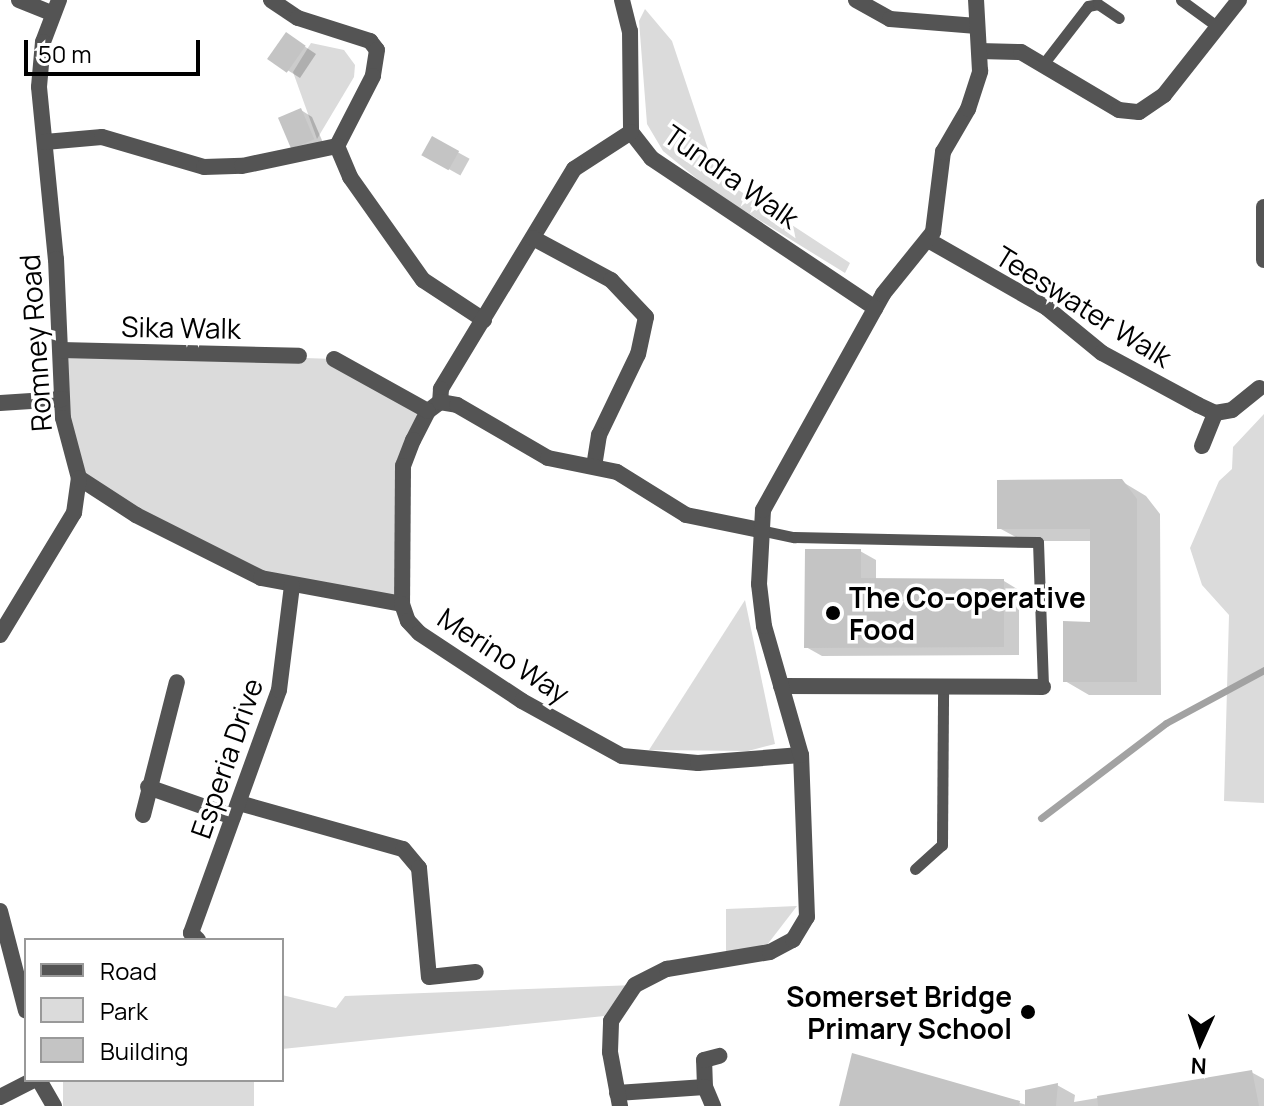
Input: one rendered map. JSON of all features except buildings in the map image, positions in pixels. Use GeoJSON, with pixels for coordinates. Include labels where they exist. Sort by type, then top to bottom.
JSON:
{"type":"FeatureCollection","features":[{"type":"Feature","properties":{"kind":"street"},"geometry":{"type":"LineString","coordinates":[[19,0],[55,7]]}},
{"type":"Feature","properties":{"kind":"street"},"geometry":{"type":"LineString","coordinates":[[271,0],[298,18],[370,41],[377,50],[373,76],[337,146],[350,177],[423,280],[484,320]]}},
{"type":"Feature","properties":{"kind":"street","name":"Tundra Walk"},"geometry":{"type":"LineString","coordinates":[[622,0],[630,31],[631,132],[669,171],[875,308]]}},
{"type":"Feature","properties":{"kind":"street"},"geometry":{"type":"LineString","coordinates":[[856,0],[890,19],[977,26]]}},
{"type":"Feature","properties":{"kind":"street"},"geometry":{"type":"LineString","coordinates":[[705,1087],[618,1099],[611,1021],[635,985],[667,969],[770,952],[799,932],[807,917],[808,865],[801,755],[764,626],[760,530],[763,510],[784,464],[875,308],[893,279],[928,240],[938,215],[943,152],[976,90],[979,51],[976,0]]}},
{"type":"Feature","properties":{"kind":"street"},"geometry":{"type":"LineString","coordinates":[[979,51],[1021,52],[1119,110],[1139,112],[1164,95],[1239,0]]}},
{"type":"Feature","properties":{"kind":"street","name":"Romney Road"},"geometry":{"type":"LineString","coordinates":[[55,7],[40,59],[62,399],[68,447],[79,478]]}},
{"type":"Feature","properties":{"kind":"street","name":"Merino Way"},"geometry":{"type":"LineString","coordinates":[[631,132],[574,169],[441,389],[403,466],[402,604],[419,633],[522,701],[622,756],[698,763],[801,755]]}},
{"type":"Feature","properties":{"kind":"street"},"geometry":{"type":"LineString","coordinates":[[45,142],[102,137],[204,167],[242,166],[337,146]]}},
{"type":"Feature","properties":{"kind":"street"},"geometry":{"type":"LineString","coordinates":[[1264,207],[1264,260]]}},
{"type":"Feature","properties":{"kind":"street"},"geometry":{"type":"LineString","coordinates":[[533,238],[611,280],[646,317],[638,354],[599,435],[594,465]]}},
{"type":"Feature","properties":{"kind":"street","name":"Teeswater Walk"},"geometry":{"type":"LineString","coordinates":[[928,240],[1047,308],[1102,353],[1215,413]]}},
{"type":"Feature","properties":{"kind":"street","name":"Sika Walk"},"geometry":{"type":"LineString","coordinates":[[61,350],[299,356]]}},
{"type":"Feature","properties":{"kind":"street"},"geometry":{"type":"LineString","coordinates":[[334,359],[434,407],[457,405],[548,458],[617,472],[686,515],[760,530]]}},
{"type":"Feature","properties":{"kind":"street"},"geometry":{"type":"LineString","coordinates":[[1202,446],[1215,413],[1248,402],[1259,388]]}},
{"type":"Feature","properties":{"kind":"street"},"geometry":{"type":"LineString","coordinates":[[0,403],[62,399]]}},
{"type":"Feature","properties":{"kind":"street"},"geometry":{"type":"LineString","coordinates":[[0,632],[74,513],[79,478],[223,562],[292,586],[402,604]]}},
{"type":"Feature","properties":{"kind":"street","name":"Esperia Drive"},"geometry":{"type":"LineString","coordinates":[[196,938],[191,933],[279,690],[292,586]]}},
{"type":"Feature","properties":{"kind":"street"},"geometry":{"type":"LineString","coordinates":[[143,815],[177,682]]}},
{"type":"Feature","properties":{"kind":"street"},"geometry":{"type":"LineString","coordinates":[[781,686],[1043,687]]}},
{"type":"Feature","properties":{"kind":"street"},"geometry":{"type":"LineString","coordinates":[[148,787],[403,849],[419,868],[429,977],[476,972]]}},
{"type":"Feature","properties":{"kind":"street"},"geometry":{"type":"LineString","coordinates":[[0,911],[24,1003]]}},
{"type":"Feature","properties":{"kind":"street"},"geometry":{"type":"LineString","coordinates":[[713,1106],[705,1087],[704,1060],[719,1056]]}},
{"type":"Feature","properties":{"kind":"street"},"geometry":{"type":"LineString","coordinates":[[0,1097],[32,1082]]}},
{"type":"Feature","properties":{"kind":"street"},"geometry":{"type":"LineString","coordinates":[[37,1082],[54,1106]]}},
{"type":"Feature","properties":{"kind":"lane"},"geometry":{"type":"LineString","coordinates":[[1181,0],[1218,27]]}},
{"type":"Feature","properties":{"kind":"lane"},"geometry":{"type":"LineString","coordinates":[[1044,63],[1088,6],[1098,4],[1119,18]]}},
{"type":"Feature","properties":{"kind":"lane"},"geometry":{"type":"LineString","coordinates":[[760,530],[794,537],[1038,542],[1043,687]]}},
{"type":"Feature","properties":{"kind":"lane"},"geometry":{"type":"LineString","coordinates":[[915,869],[942,845],[943,685]]}},
{"type":"Feature","properties":{"kind":"green space"},"geometry":{"type":"Polygon","coordinates":[[[645,9],[672,41],[717,176],[850,263],[845,273],[712,191],[663,151],[647,124],[639,21],[645,9]]]}},
{"type":"Feature","properties":{"kind":"green space"},"geometry":{"type":"Polygon","coordinates":[[[311,43],[344,50],[355,65],[354,77],[317,139],[293,72],[311,43]]]}},
{"type":"Feature","properties":{"kind":"green space"},"geometry":{"type":"Polygon","coordinates":[[[61,350],[334,359],[428,411],[403,466],[402,604],[292,586],[79,478],[61,350]]]}},
{"type":"Feature","properties":{"kind":"green space"},"geometry":{"type":"Polygon","coordinates":[[[1264,414],[1264,803],[1224,801],[1229,615],[1202,585],[1190,548],[1219,481],[1232,469],[1233,447],[1264,414]]]}},
{"type":"Feature","properties":{"kind":"green space"},"geometry":{"type":"Polygon","coordinates":[[[745,600],[775,744],[748,751],[649,750],[745,600]]]}},
{"type":"Feature","properties":{"kind":"green space"},"geometry":{"type":"Polygon","coordinates":[[[797,906],[767,945],[726,953],[726,909],[797,906]]]}},
{"type":"Feature","properties":{"kind":"green space"},"geometry":{"type":"Polygon","coordinates":[[[635,985],[614,1015],[284,1049],[284,995],[336,1008],[345,996],[635,985]]]}},
{"type":"Feature","properties":{"kind":"green space"},"geometry":{"type":"Polygon","coordinates":[[[63,1082],[254,1082],[254,1106],[63,1106],[63,1082]]]}},
{"type":"Feature","properties":{"kind":"waterway"},"geometry":{"type":"LineString","coordinates":[[1041,818],[1166,723],[1264,670]]}},
{"type":"Feature","properties":{"kind":"place","name":"The Co-operative Food"},"geometry":{"type":"Point","coordinates":[833,613]}},
{"type":"Feature","properties":{"kind":"place","name":"Somerset Bridge Primary School"},"geometry":{"type":"Point","coordinates":[1028,1012]}}]}
